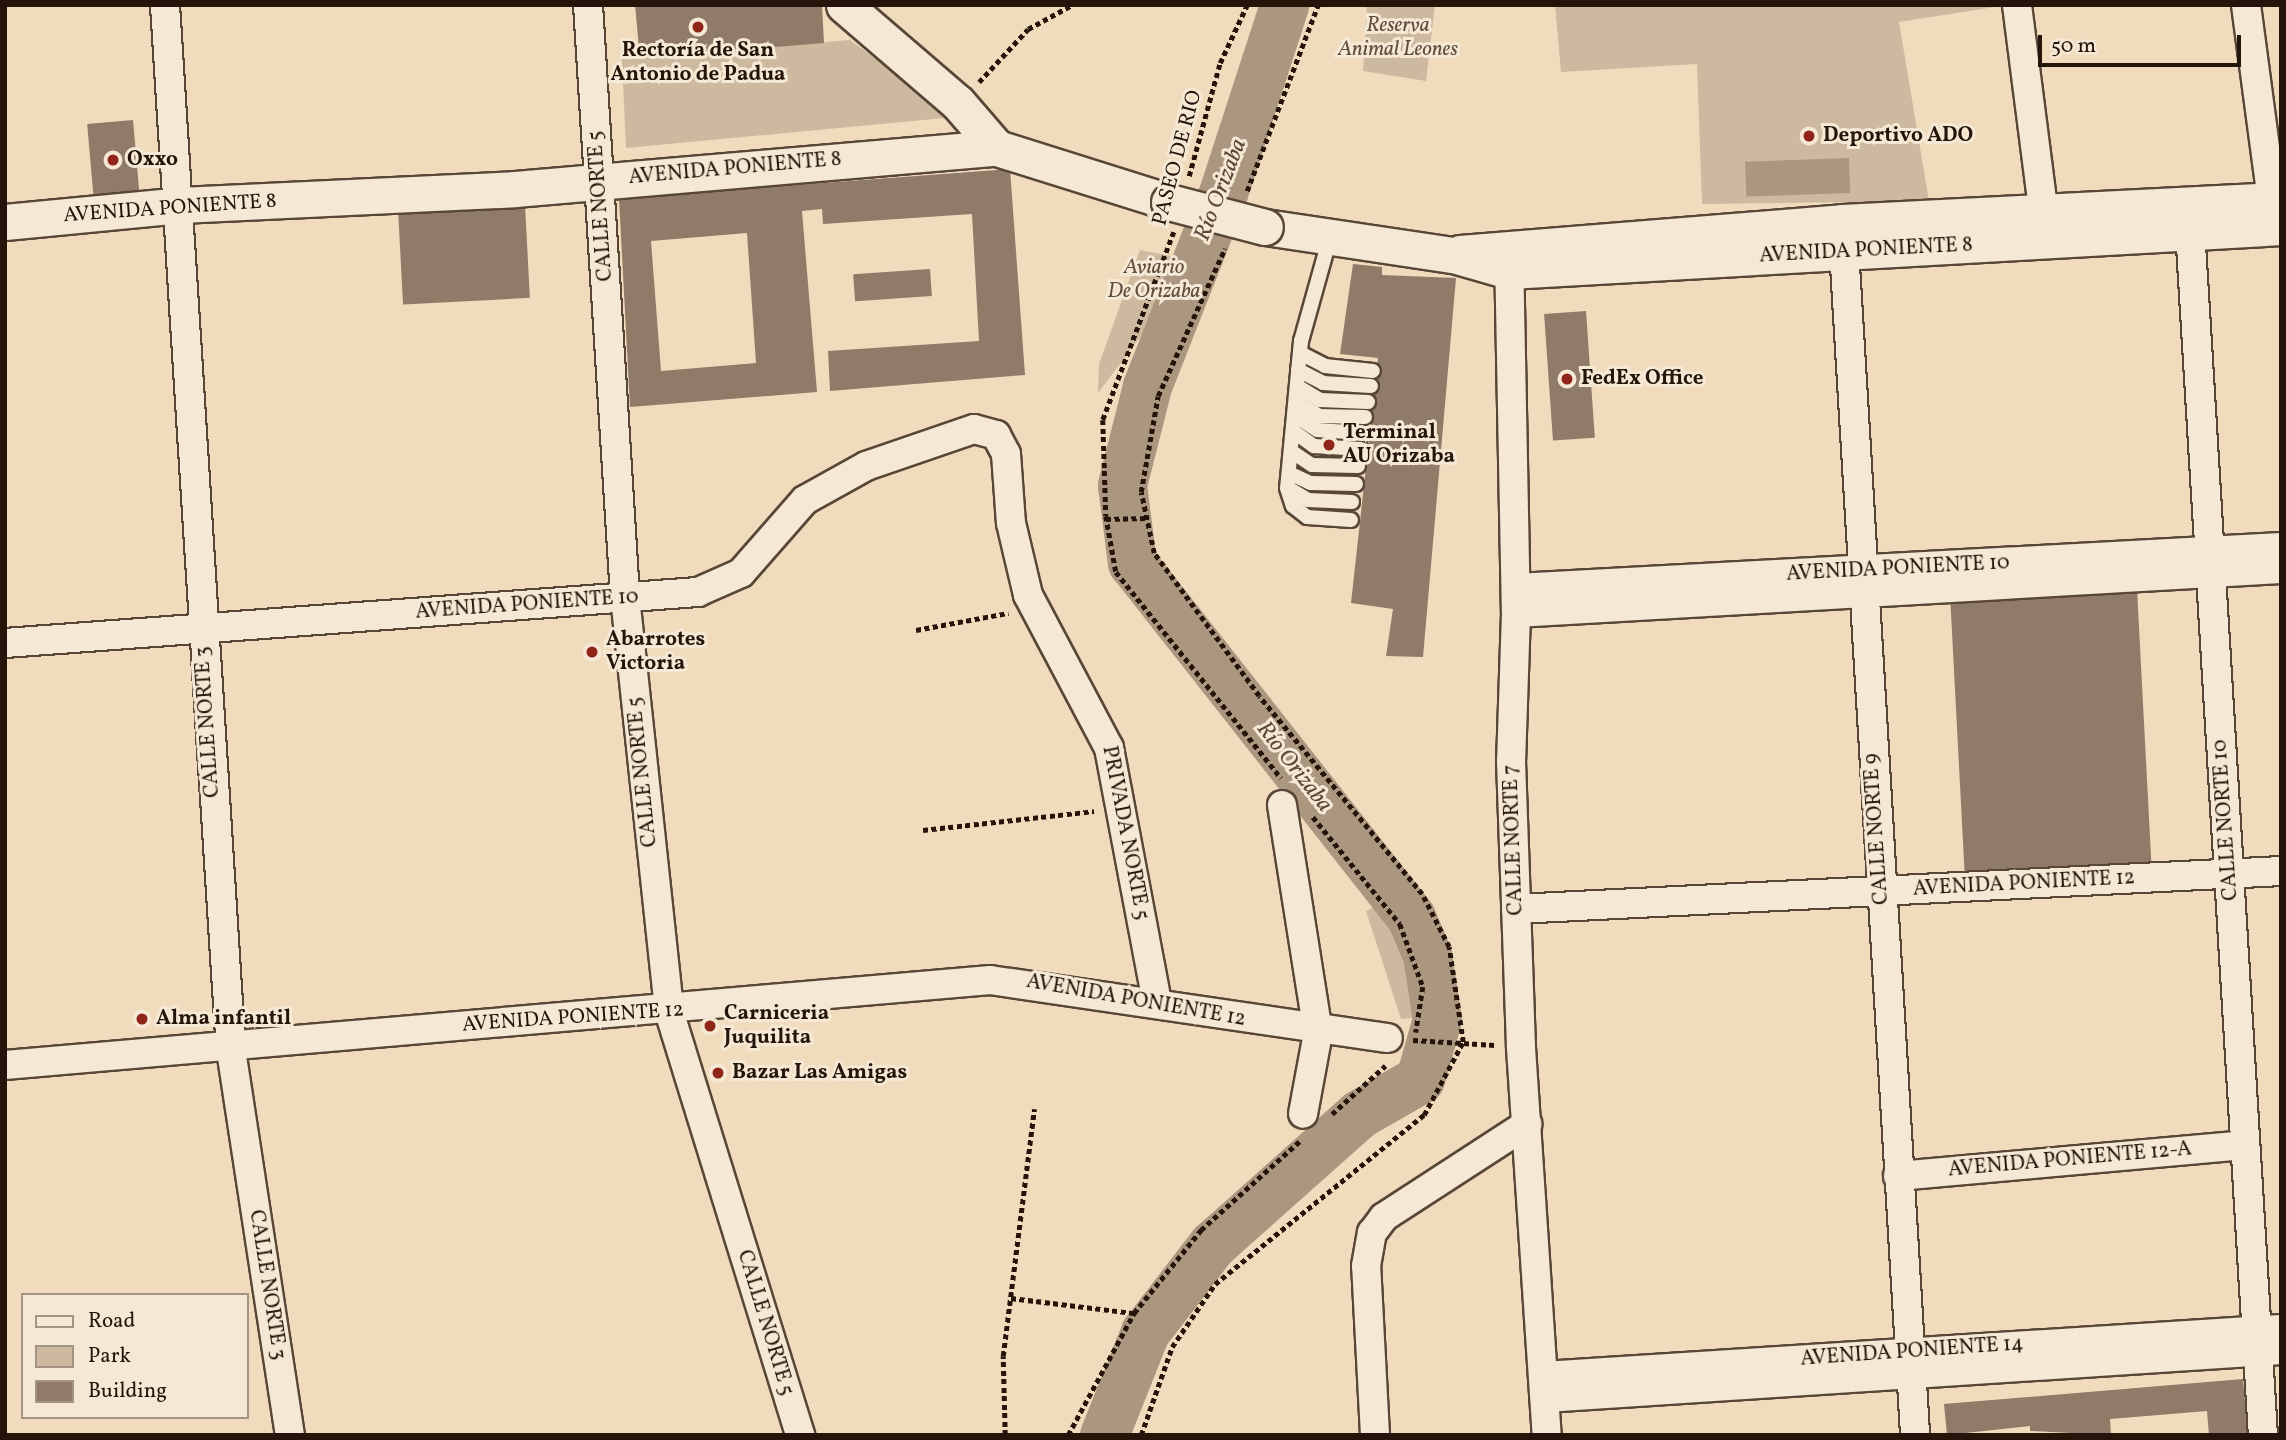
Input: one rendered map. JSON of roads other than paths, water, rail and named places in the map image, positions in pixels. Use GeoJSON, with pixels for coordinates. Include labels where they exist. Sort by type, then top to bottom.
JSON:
{"type":"FeatureCollection","features":[{"type":"Feature","properties":{"kind":"street","name":"CALLE NORTE 3"},"geometry":{"type":"LineString","coordinates":[[165,5],[180,205],[202,631],[231,1050],[290,1435]]}},
{"type":"Feature","properties":{"kind":"street","name":"CALLE NORTE 5"},"geometry":{"type":"LineString","coordinates":[[588,5],[625,597],[669,1011],[800,1435]]}},
{"type":"Feature","properties":{"kind":"street"},"geometry":{"type":"LineString","coordinates":[[844,5],[958,103],[997,148]]}},
{"type":"Feature","properties":{"kind":"street"},"geometry":{"type":"LineString","coordinates":[[2017,5],[2045,228]]}},
{"type":"Feature","properties":{"kind":"street"},"geometry":{"type":"LineString","coordinates":[[2246,5],[2278,214]]}},
{"type":"Feature","properties":{"kind":"street","name":"AVENIDA PONIENTE 8"},"geometry":{"type":"LineString","coordinates":[[5,222],[180,205],[599,180],[997,148],[1265,227],[1329,241],[1453,255],[1509,258],[2278,214]]}},
{"type":"Feature","properties":{"kind":"street","name":"CALLE NORTE 10"},"geometry":{"type":"LineString","coordinates":[[2189,219],[2205,562],[2231,872],[2242,1145],[2269,1340],[2263,1435]]}},
{"type":"Feature","properties":{"kind":"street","name":"CALLE NORTE 9"},"geometry":{"type":"LineString","coordinates":[[1843,238],[1861,583],[1915,1435]]}},
{"type":"Feature","properties":{"kind":"street","name":"CALLE NORTE 7"},"geometry":{"type":"LineString","coordinates":[[1509,258],[1516,600],[1511,761],[1527,1124],[1547,1435]]}},
{"type":"Feature","properties":{"kind":"street","name":"AVENIDA PONIENTE 10"},"geometry":{"type":"LineString","coordinates":[[5,643],[202,631],[625,597],[721,585],[759,556],[805,500],[831,484],[974,429],[996,435]]}},
{"type":"Feature","properties":{"kind":"street","name":"PRIVADA NORTE 5"},"geometry":{"type":"LineString","coordinates":[[996,435],[1006,454],[1018,559],[1035,608],[1101,726],[1122,808],[1157,1003]]}},
{"type":"Feature","properties":{"kind":"street","name":"AVENIDA PONIENTE 10"},"geometry":{"type":"LineString","coordinates":[[1516,600],[2205,562],[2281,547]]}},
{"type":"Feature","properties":{"kind":"street","name":"AVENIDA PONIENTE 10"},"geometry":{"type":"LineString","coordinates":[[2205,562],[2281,569]]}},
{"type":"Feature","properties":{"kind":"street"},"geometry":{"type":"LineString","coordinates":[[1282,806],[1318,1033],[1303,1114]]}},
{"type":"Feature","properties":{"kind":"street","name":"AVENIDA PONIENTE 12"},"geometry":{"type":"LineString","coordinates":[[1516,909],[2281,871]]}},
{"type":"Feature","properties":{"kind":"street","name":"AVENIDA PONIENTE 12"},"geometry":{"type":"LineString","coordinates":[[5,1065],[231,1050],[1009,980],[1157,1003],[1318,1033],[1401,1039]]}},
{"type":"Feature","properties":{"kind":"street"},"geometry":{"type":"LineString","coordinates":[[1375,1435],[1366,1266],[1372,1233],[1384,1217],[1527,1124]]}},
{"type":"Feature","properties":{"kind":"street","name":"AVENIDA PONIENTE 12-A"},"geometry":{"type":"LineString","coordinates":[[1899,1176],[2242,1145]]}},
{"type":"Feature","properties":{"kind":"street","name":"AVENIDA PONIENTE 14"},"geometry":{"type":"LineString","coordinates":[[1544,1387],[2269,1340]]}},
{"type":"Feature","properties":{"kind":"lane"},"geometry":{"type":"LineString","coordinates":[[1329,241],[1300,353],[1287,488],[1293,506],[1307,517],[1351,520]]}},
{"type":"Feature","properties":{"kind":"lane"},"geometry":{"type":"LineString","coordinates":[[1300,353],[1325,366],[1373,371]]}},
{"type":"Feature","properties":{"kind":"lane"},"geometry":{"type":"LineString","coordinates":[[1298,370],[1323,383],[1371,386]]}},
{"type":"Feature","properties":{"kind":"lane"},"geometry":{"type":"LineString","coordinates":[[1295,408],[1320,400],[1368,402]]}},
{"type":"Feature","properties":{"kind":"lane"},"geometry":{"type":"LineString","coordinates":[[1295,408],[1319,416],[1366,417]]}},
{"type":"Feature","properties":{"kind":"lane"},"geometry":{"type":"LineString","coordinates":[[1295,408],[1317,430],[1364,433]]}},
{"type":"Feature","properties":{"kind":"lane"},"geometry":{"type":"LineString","coordinates":[[1295,408],[1314,446],[1361,449]]}},
{"type":"Feature","properties":{"kind":"lane"},"geometry":{"type":"LineString","coordinates":[[1291,451],[1312,465],[1358,466]]}},
{"type":"Feature","properties":{"kind":"lane"},"geometry":{"type":"LineString","coordinates":[[1289,473],[1310,483],[1356,484]]}},
{"type":"Feature","properties":{"kind":"lane"},"geometry":{"type":"LineString","coordinates":[[1287,488],[1308,500],[1352,502]]}},
{"type":"Feature","properties":{"kind":"waterway","name":"Río Orizaba"},"geometry":{"type":"LineString","coordinates":[[1104,1435],[1145,1332],[1212,1245],[1359,1114],[1420,1079],[1437,1019],[1427,955],[1411,917],[1132,563],[1122,485],[1147,386],[1223,193],[1284,5]]}},
{"type":"Feature","properties":{"kind":"place","name":"Rectoría de San Antonio de Padua"},"geometry":{"type":"Point","coordinates":[698,27]}},
{"type":"Feature","properties":{"kind":"place","name":"Deportivo ADO"},"geometry":{"type":"Point","coordinates":[1809,136]}},
{"type":"Feature","properties":{"kind":"place","name":"Oxxo"},"geometry":{"type":"Point","coordinates":[113,160]}},
{"type":"Feature","properties":{"kind":"place","name":"FedEx Office"},"geometry":{"type":"Point","coordinates":[1567,379]}},
{"type":"Feature","properties":{"kind":"place","name":"Terminal AU Orizaba"},"geometry":{"type":"Point","coordinates":[1329,445]}},
{"type":"Feature","properties":{"kind":"place","name":"Abarrotes Victoria"},"geometry":{"type":"Point","coordinates":[592,652]}},
{"type":"Feature","properties":{"kind":"place","name":"Alma infantil"},"geometry":{"type":"Point","coordinates":[142,1019]}},
{"type":"Feature","properties":{"kind":"place","name":"Carniceria Juquilita"},"geometry":{"type":"Point","coordinates":[710,1026]}},
{"type":"Feature","properties":{"kind":"place","name":"Bazar Las Amigas"},"geometry":{"type":"Point","coordinates":[718,1073]}},
{"type":"Feature","properties":{"kind":"park label","name":"Reserva Animal Leones"},"geometry":{"type":"Point","coordinates":[1398,38]}},
{"type":"Feature","properties":{"kind":"park label","name":"Aviario De Orizaba"},"geometry":{"type":"Point","coordinates":[1154,280]}}]}
